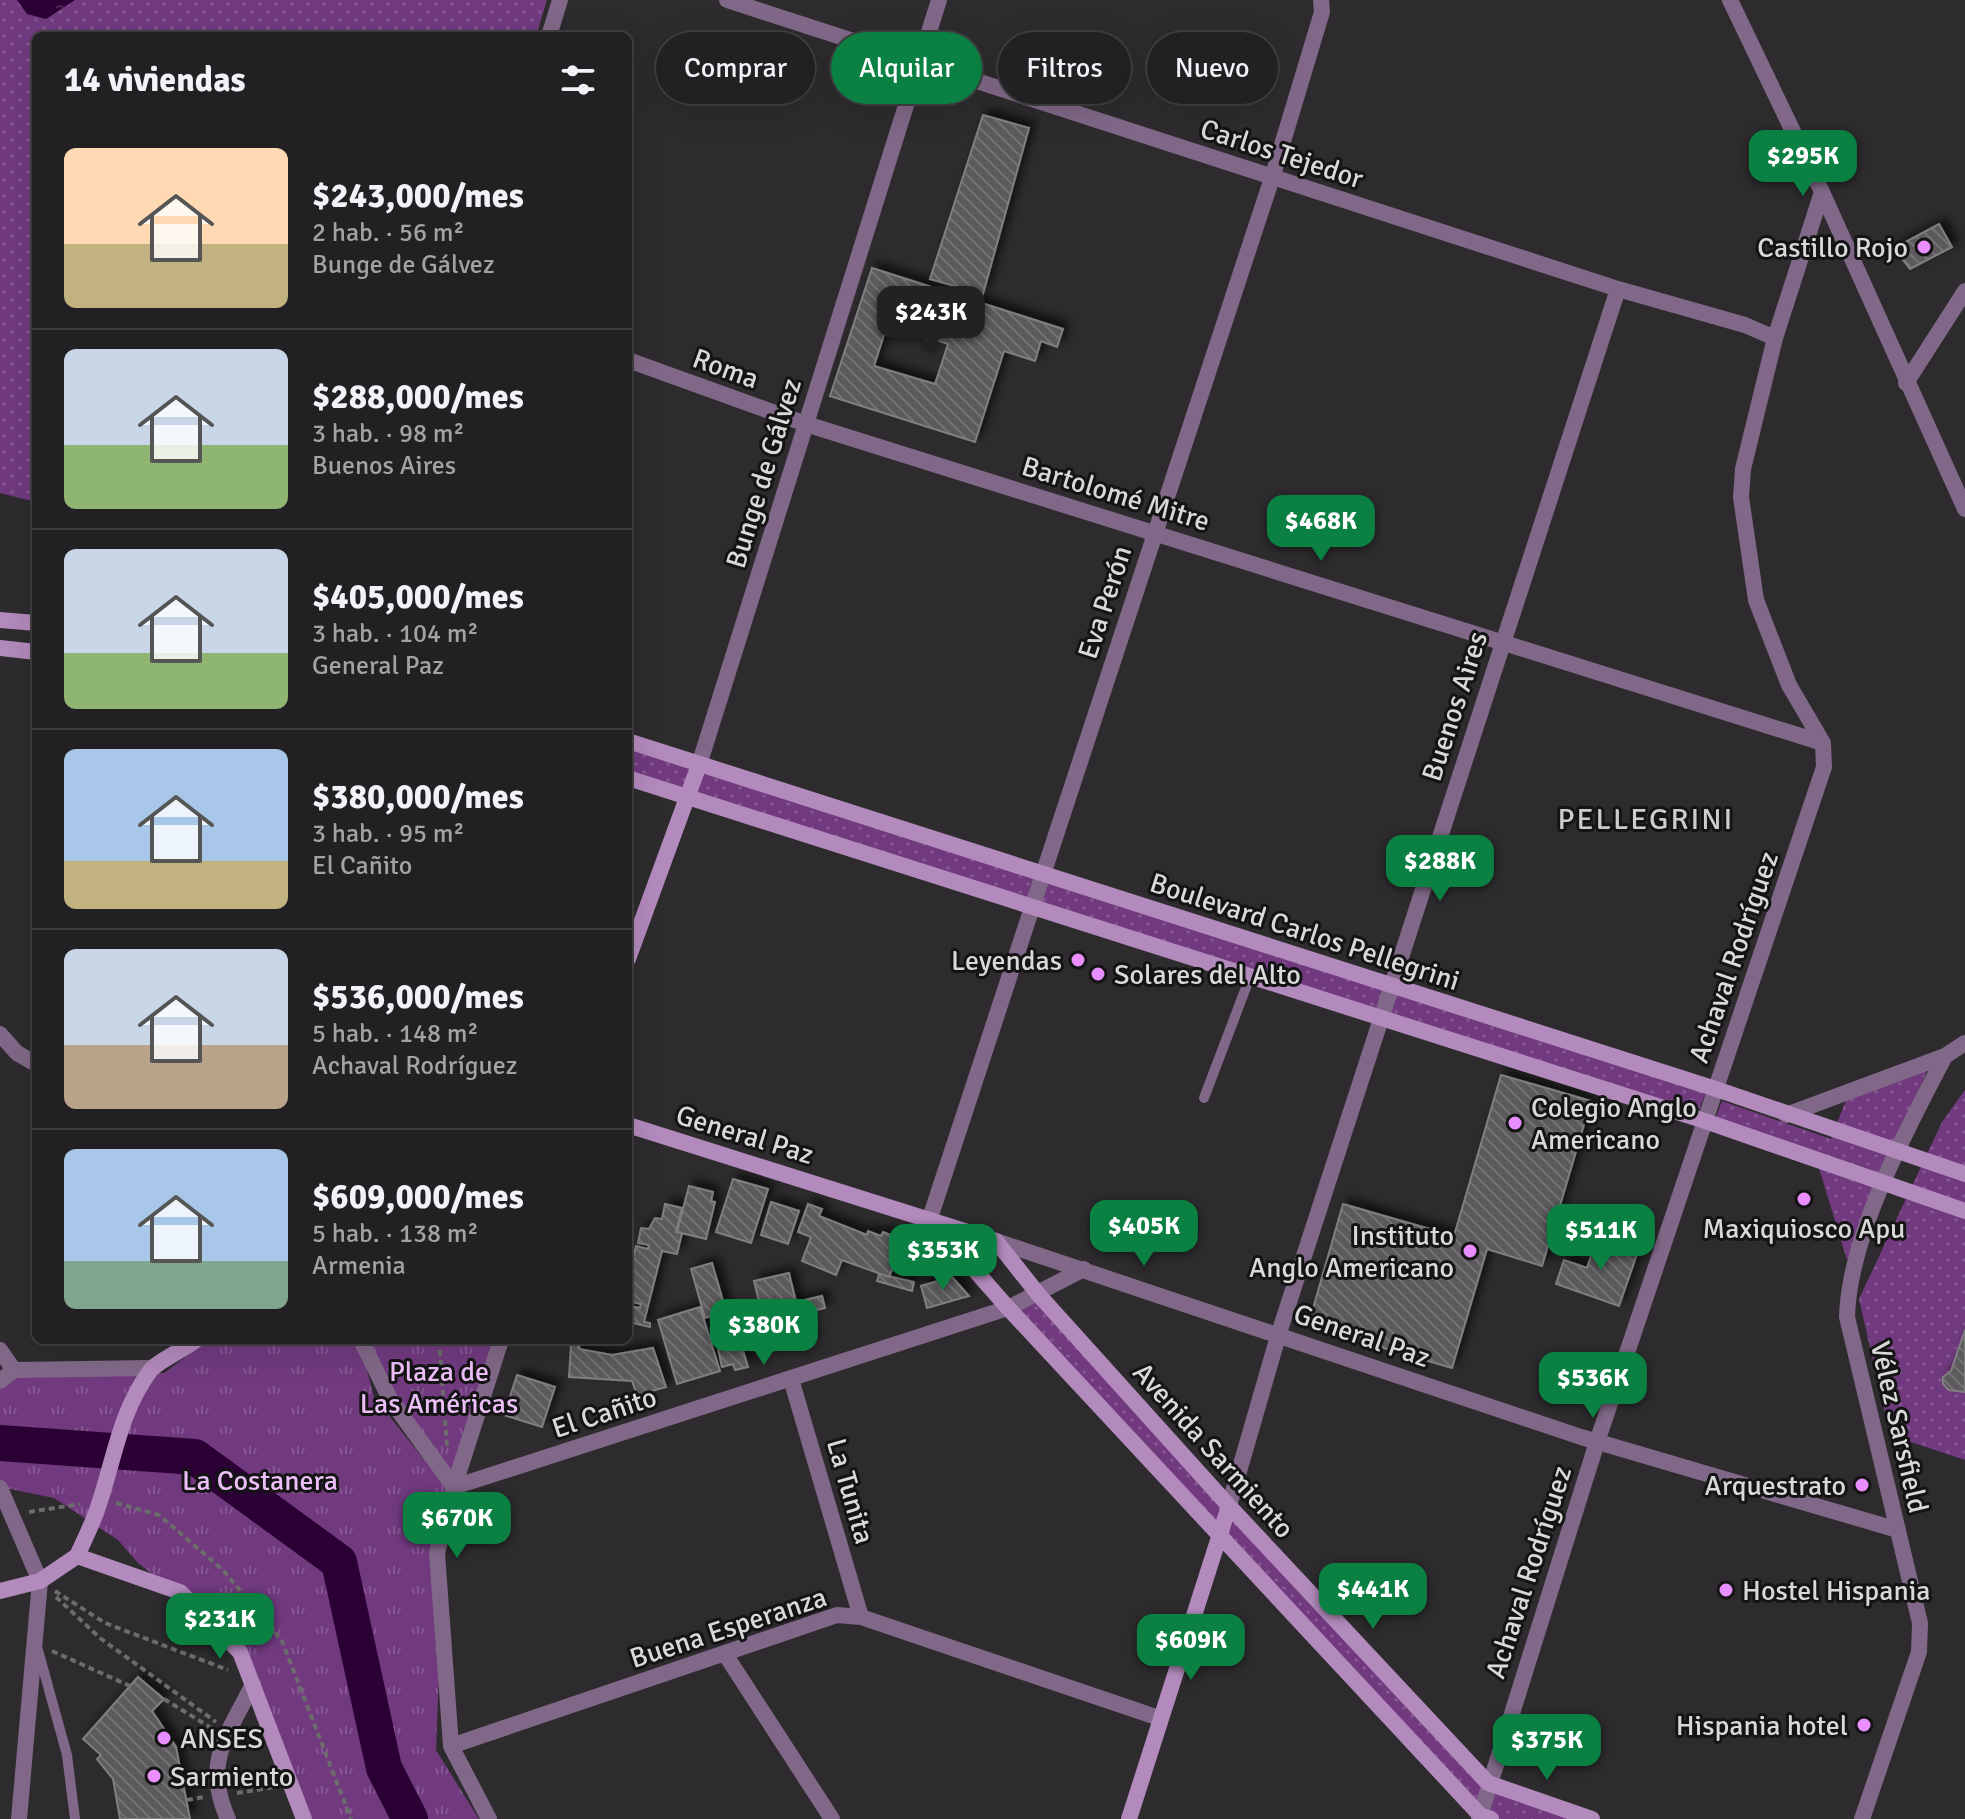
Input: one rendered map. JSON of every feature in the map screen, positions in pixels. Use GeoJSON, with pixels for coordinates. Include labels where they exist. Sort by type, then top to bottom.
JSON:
{"type":"FeatureCollection","features":[{"type":"Feature","properties":{"kind":"street"},"geometry":{"type":"LineString","coordinates":[[550,32],[560,0]]}},
{"type":"Feature","properties":{"kind":"street","name":"Carlos Tejedor"},"geometry":{"type":"LineString","coordinates":[[727,0],[831,32]]}},
{"type":"Feature","properties":{"kind":"street","name":"Bunge de Gálvez"},"geometry":{"type":"LineString","coordinates":[[929,32],[939,0]]}},
{"type":"Feature","properties":{"kind":"street","name":"Eva Perón"},"geometry":{"type":"LineString","coordinates":[[930,1218],[1272,178],[1322,12],[1321,0]]}},
{"type":"Feature","properties":{"kind":"street"},"geometry":{"type":"LineString","coordinates":[[1730,0],[1822,192],[1965,509]]}},
{"type":"Feature","properties":{"kind":"street","name":"Carlos Tejedor"},"geometry":{"type":"LineString","coordinates":[[982,81],[1272,178],[1618,289],[1745,325],[1775,338]]}},
{"type":"Feature","properties":{"kind":"street","name":"Bunge de Gálvez"},"geometry":{"type":"LineString","coordinates":[[632,948],[699,765],[907,104]]}},
{"type":"Feature","properties":{"kind":"street"},"geometry":{"type":"LineString","coordinates":[[1822,192],[1775,338],[1743,469],[1741,497],[1756,600],[1789,685],[1823,743]]}},
{"type":"Feature","properties":{"kind":"street","name":"Buenos Aires"},"geometry":{"type":"LineString","coordinates":[[1229,1506],[1279,1333],[1618,289]]}},
{"type":"Feature","properties":{"kind":"street"},"geometry":{"type":"LineString","coordinates":[[1906,383],[1965,291]]}},
{"type":"Feature","properties":{"kind":"street","name":"Roma"},"geometry":{"type":"LineString","coordinates":[[632,361],[806,424]]}},
{"type":"Feature","properties":{"kind":"street","name":"Bartolomé Mitre"},"geometry":{"type":"LineString","coordinates":[[806,424],[1823,743]]}},
{"type":"Feature","properties":{"kind":"street"},"geometry":{"type":"LineString","coordinates":[[0,620],[32,623]]}},
{"type":"Feature","properties":{"kind":"street"},"geometry":{"type":"LineString","coordinates":[[0,648],[32,652]]}},
{"type":"Feature","properties":{"kind":"street","name":"Boulevard Carlos Pellegrini"},"geometry":{"type":"LineString","coordinates":[[632,742],[1716,1089],[1965,1174]]}},
{"type":"Feature","properties":{"kind":"street","name":"Achaval Rodríguez"},"geometry":{"type":"LineString","coordinates":[[1483,1818],[1488,1783],[1597,1442],[1824,767],[1823,743]]}},
{"type":"Feature","properties":{"kind":"street"},"geometry":{"type":"LineString","coordinates":[[632,779],[1705,1121],[1965,1211]]}},
{"type":"Feature","properties":{"kind":"street"},"geometry":{"type":"LineString","coordinates":[[0,1034],[17,1053],[32,1062]]}},
{"type":"Feature","properties":{"kind":"street"},"geometry":{"type":"LineString","coordinates":[[1786,1115],[1945,1056],[1965,1043]]}},
{"type":"Feature","properties":{"kind":"street","name":"Vélez Sarsfield"},"geometry":{"type":"LineString","coordinates":[[1862,1819],[1919,1652],[1920,1623],[1847,1317],[1851,1274],[1898,1151],[1945,1056]]}},
{"type":"Feature","properties":{"kind":"street","name":"General Paz"},"geometry":{"type":"LineString","coordinates":[[632,1126],[930,1218],[1597,1442],[1898,1530]]}},
{"type":"Feature","properties":{"kind":"street","name":"Avenida Sarmiento"},"geometry":{"type":"LineString","coordinates":[[930,1218],[1008,1308],[1217,1535],[1483,1818]]}},
{"type":"Feature","properties":{"kind":"street","name":"Avenida Sarmiento"},"geometry":{"type":"LineString","coordinates":[[996,1241],[1038,1294],[1229,1506],[1488,1783],[1592,1819]]}},
{"type":"Feature","properties":{"kind":"street","name":"El Cañito"},"geometry":{"type":"LineString","coordinates":[[454,1487],[1008,1308],[1084,1269]]}},
{"type":"Feature","properties":{"kind":"street"},"geometry":{"type":"LineString","coordinates":[[0,1350],[7,1375],[152,1368],[191,1344]]}},
{"type":"Feature","properties":{"kind":"street"},"geometry":{"type":"LineString","coordinates":[[363,1344],[390,1399],[454,1487]]}},
{"type":"Feature","properties":{"kind":"street"},"geometry":{"type":"LineString","coordinates":[[489,1819],[451,1746],[437,1553],[454,1487],[500,1344]]}},
{"type":"Feature","properties":{"kind":"street"},"geometry":{"type":"LineString","coordinates":[[0,1591],[40,1581],[77,1556],[97,1511],[122,1421],[152,1368]]}},
{"type":"Feature","properties":{"kind":"street","name":"La Tunita"},"geometry":{"type":"LineString","coordinates":[[791,1379],[861,1617]]}},
{"type":"Feature","properties":{"kind":"street"},"geometry":{"type":"LineString","coordinates":[[2,1494],[40,1581],[19,1819]]}},
{"type":"Feature","properties":{"kind":"street"},"geometry":{"type":"LineString","coordinates":[[1129,1819],[1217,1535],[1229,1506]]}},
{"type":"Feature","properties":{"kind":"street"},"geometry":{"type":"LineString","coordinates":[[77,1556],[180,1592],[240,1652],[304,1819]]}},
{"type":"Feature","properties":{"kind":"street","name":"Buena Esperanza"},"geometry":{"type":"LineString","coordinates":[[451,1746],[837,1615],[861,1617],[1159,1718]]}},
{"type":"Feature","properties":{"kind":"street"},"geometry":{"type":"LineString","coordinates":[[725,1654],[832,1819]]}},
{"type":"Feature","properties":{"kind":"street"},"geometry":{"type":"LineString","coordinates":[[228,1819],[220,1802],[215,1772],[227,1733],[251,1680]]}},
{"type":"Feature","properties":{"kind":"lane"},"geometry":{"type":"LineString","coordinates":[[1204,1098],[1250,977]]}},
{"type":"Feature","properties":{"kind":"lane"},"geometry":{"type":"LineString","coordinates":[[35,1642],[67,1755],[75,1819]]}},
{"type":"Feature","properties":{"kind":"path"},"geometry":{"type":"LineString","coordinates":[[439,1344],[448,1453]]}},
{"type":"Feature","properties":{"kind":"path"},"geometry":{"type":"LineString","coordinates":[[40,1581],[105,1623],[198,1662],[251,1680]]}},
{"type":"Feature","properties":{"kind":"path"},"geometry":{"type":"LineString","coordinates":[[40,1581],[100,1638],[227,1733]]}},
{"type":"Feature","properties":{"kind":"path"},"geometry":{"type":"LineString","coordinates":[[35,1642],[130,1686]]}},
{"type":"Feature","properties":{"kind":"path"},"geometry":{"type":"LineString","coordinates":[[164,1699],[227,1733]]}},
{"type":"Feature","properties":{"kind":"path"},"geometry":{"type":"LineString","coordinates":[[241,1792],[292,1784]]}},
{"type":"Feature","properties":{"kind":"green space"},"geometry":{"type":"Polygon","coordinates":[[[0,0],[547,0],[537,32],[32,32],[32,501],[0,493],[0,0]]]}},
{"type":"Feature","properties":{"kind":"green space"},"geometry":{"type":"Polygon","coordinates":[[[632,743],[1392,987],[1380,1020],[632,779],[632,743]]]}},
{"type":"Feature","properties":{"kind":"green space"},"geometry":{"type":"Polygon","coordinates":[[[1395,988],[1707,1089],[1697,1115],[1382,1019],[1395,988]]]}},
{"type":"Feature","properties":{"kind":"green space"},"geometry":{"type":"Polygon","coordinates":[[[1928,1069],[1880,1176],[1714,1122],[1722,1101],[1831,1139],[1846,1100],[1928,1069]]]}},
{"type":"Feature","properties":{"kind":"green space"},"geometry":{"type":"Polygon","coordinates":[[[1965,1090],[1965,1460],[1890,1435],[1859,1299],[1942,1122],[1965,1090]]]}},
{"type":"Feature","properties":{"kind":"green space"},"geometry":{"type":"Polygon","coordinates":[[[1818,1165],[1874,1184],[1847,1260],[1818,1165]]]}},
{"type":"Feature","properties":{"kind":"green space"},"geometry":{"type":"Polygon","coordinates":[[[1038,1294],[1488,1783],[1592,1819],[1491,1819],[1008,1308],[1038,1294]]]}},
{"type":"Feature","properties":{"kind":"green space","name":"La Costanera"},"geometry":{"type":"Polygon","coordinates":[[[203,1344],[360,1344],[374,1397],[446,1487],[436,1750],[479,1819],[305,1819],[237,1640],[138,1563],[118,1540],[54,1498],[0,1487],[0,1383],[14,1376],[55,1370],[164,1373],[203,1344]]]}},
{"type":"Feature","properties":{"kind":"green space","name":"Plaza de Las Américas"},"geometry":{"type":"Polygon","coordinates":[[[364,1344],[500,1344],[454,1487],[364,1344]]]}},
{"type":"Feature","properties":{"kind":"water"},"geometry":{"type":"Polygon","coordinates":[[[17,0],[75,0],[46,19],[27,14],[17,0]]]}},
{"type":"Feature","properties":{"kind":"building"},"geometry":{"type":"Polygon","coordinates":[[[983,115],[1029,128],[983,294],[930,279],[983,115]]]}},
{"type":"Feature","properties":{"kind":"building","name":"Castillo Rojo"},"geometry":{"type":"Polygon","coordinates":[[[1939,224],[1952,247],[1910,269],[1894,248],[1939,224]]]}},
{"type":"Feature","properties":{"kind":"building"},"geometry":{"type":"Polygon","coordinates":[[[872,268],[1063,329],[1057,347],[1041,341],[1035,361],[1004,351],[975,442],[830,396],[872,268]],[[892,310],[874,366],[935,384],[948,344],[930,338],[935,323],[892,310]]]}},
{"type":"Feature","properties":{"kind":"building"},"geometry":{"type":"Polygon","coordinates":[[[1501,1075],[1591,1101],[1542,1266],[1487,1249],[1452,1368],[1308,1326],[1343,1204],[1454,1236],[1501,1075]]]}},
{"type":"Feature","properties":{"kind":"building"},"geometry":{"type":"Polygon","coordinates":[[[733,1179],[768,1189],[751,1243],[716,1232],[733,1179]]]}},
{"type":"Feature","properties":{"kind":"building"},"geometry":{"type":"Polygon","coordinates":[[[689,1186],[713,1192],[711,1201],[715,1202],[706,1239],[677,1232],[689,1186]]]}},
{"type":"Feature","properties":{"kind":"building"},"geometry":{"type":"Polygon","coordinates":[[[771,1202],[799,1211],[788,1244],[761,1235],[771,1202]]]}},
{"type":"Feature","properties":{"kind":"building"},"geometry":{"type":"Polygon","coordinates":[[[665,1204],[682,1208],[676,1232],[682,1233],[677,1254],[662,1251],[644,1322],[650,1323],[650,1327],[632,1323],[632,1306],[640,1308],[641,1304],[632,1302],[632,1263],[636,1246],[648,1249],[649,1245],[638,1243],[641,1228],[649,1229],[655,1218],[662,1219],[665,1204]]]}},
{"type":"Feature","properties":{"kind":"building"},"geometry":{"type":"Polygon","coordinates":[[[808,1204],[822,1209],[819,1216],[867,1235],[868,1231],[881,1236],[883,1232],[896,1237],[892,1248],[900,1251],[889,1277],[842,1260],[836,1275],[802,1261],[811,1237],[798,1232],[808,1204]]]}},
{"type":"Feature","properties":{"kind":"building"},"geometry":{"type":"Polygon","coordinates":[[[1597,1237],[1638,1251],[1619,1306],[1556,1284],[1564,1260],[1587,1268],[1597,1237]]]}},
{"type":"Feature","properties":{"kind":"building"},"geometry":{"type":"Polygon","coordinates":[[[712,1263],[736,1346],[741,1344],[748,1367],[735,1370],[733,1364],[722,1367],[711,1316],[705,1318],[691,1269],[712,1263]]]}},
{"type":"Feature","properties":{"kind":"building"},"geometry":{"type":"Polygon","coordinates":[[[789,1273],[796,1302],[822,1296],[825,1308],[804,1313],[811,1342],[767,1352],[759,1318],[781,1310],[780,1306],[761,1310],[754,1281],[789,1273]]]}},
{"type":"Feature","properties":{"kind":"building"},"geometry":{"type":"Polygon","coordinates":[[[879,1274],[914,1282],[912,1291],[877,1281],[879,1274]]]}},
{"type":"Feature","properties":{"kind":"building"},"geometry":{"type":"Polygon","coordinates":[[[952,1277],[969,1296],[927,1308],[921,1286],[952,1277]]]}},
{"type":"Feature","properties":{"kind":"building"},"geometry":{"type":"Polygon","coordinates":[[[700,1307],[720,1371],[677,1384],[658,1320],[700,1307]]]}},
{"type":"Feature","properties":{"kind":"building"},"geometry":{"type":"Polygon","coordinates":[[[1965,1330],[1965,1392],[1949,1390],[1943,1384],[1943,1377],[1951,1371],[1965,1330]]]}},
{"type":"Feature","properties":{"kind":"building"},"geometry":{"type":"Polygon","coordinates":[[[554,1344],[580,1344],[579,1349],[612,1355],[653,1348],[666,1387],[637,1395],[632,1381],[569,1377],[571,1345],[554,1344]]]}},
{"type":"Feature","properties":{"kind":"building"},"geometry":{"type":"Polygon","coordinates":[[[517,1375],[555,1387],[542,1427],[504,1415],[517,1375]]]}},
{"type":"Feature","properties":{"kind":"building"},"geometry":{"type":"Polygon","coordinates":[[[138,1677],[164,1699],[152,1711],[176,1747],[190,1819],[120,1819],[113,1779],[97,1759],[101,1755],[83,1739],[138,1677]]]}},
{"type":"Feature","properties":{"kind":"waterway"},"geometry":{"type":"LineString","coordinates":[[0,1443],[195,1457],[339,1562],[384,1768],[410,1819]]}},
{"type":"Feature","properties":{"kind":"place","name":"Castillo Rojo"},"geometry":{"type":"Point","coordinates":[1924,247]}},
{"type":"Feature","properties":{"kind":"place","name":"Leyendas"},"geometry":{"type":"Point","coordinates":[1078,960]}},
{"type":"Feature","properties":{"kind":"place","name":"Solares del Alto"},"geometry":{"type":"Point","coordinates":[1098,974]}},
{"type":"Feature","properties":{"kind":"place","name":"Colegio Anglo Americano"},"geometry":{"type":"Point","coordinates":[1515,1123]}},
{"type":"Feature","properties":{"kind":"place","name":"Maxiquiosco Apu"},"geometry":{"type":"Point","coordinates":[1804,1199]}},
{"type":"Feature","properties":{"kind":"place","name":"Instituto Anglo Americano"},"geometry":{"type":"Point","coordinates":[1470,1251]}},
{"type":"Feature","properties":{"kind":"place","name":"Arquestrato"},"geometry":{"type":"Point","coordinates":[1862,1485]}},
{"type":"Feature","properties":{"kind":"place","name":"Hostel Hispania"},"geometry":{"type":"Point","coordinates":[1726,1590]}},
{"type":"Feature","properties":{"kind":"place","name":"Hispania hotel"},"geometry":{"type":"Point","coordinates":[1864,1725]}},
{"type":"Feature","properties":{"kind":"place","name":"ANSES"},"geometry":{"type":"Point","coordinates":[164,1738]}},
{"type":"Feature","properties":{"kind":"place","name":"Sarmiento"},"geometry":{"type":"Point","coordinates":[154,1776]}},
{"type":"Feature","properties":{"kind":"district","name":"PELLEGRINI"},"geometry":{"type":"Point","coordinates":[1646,819]}}]}
